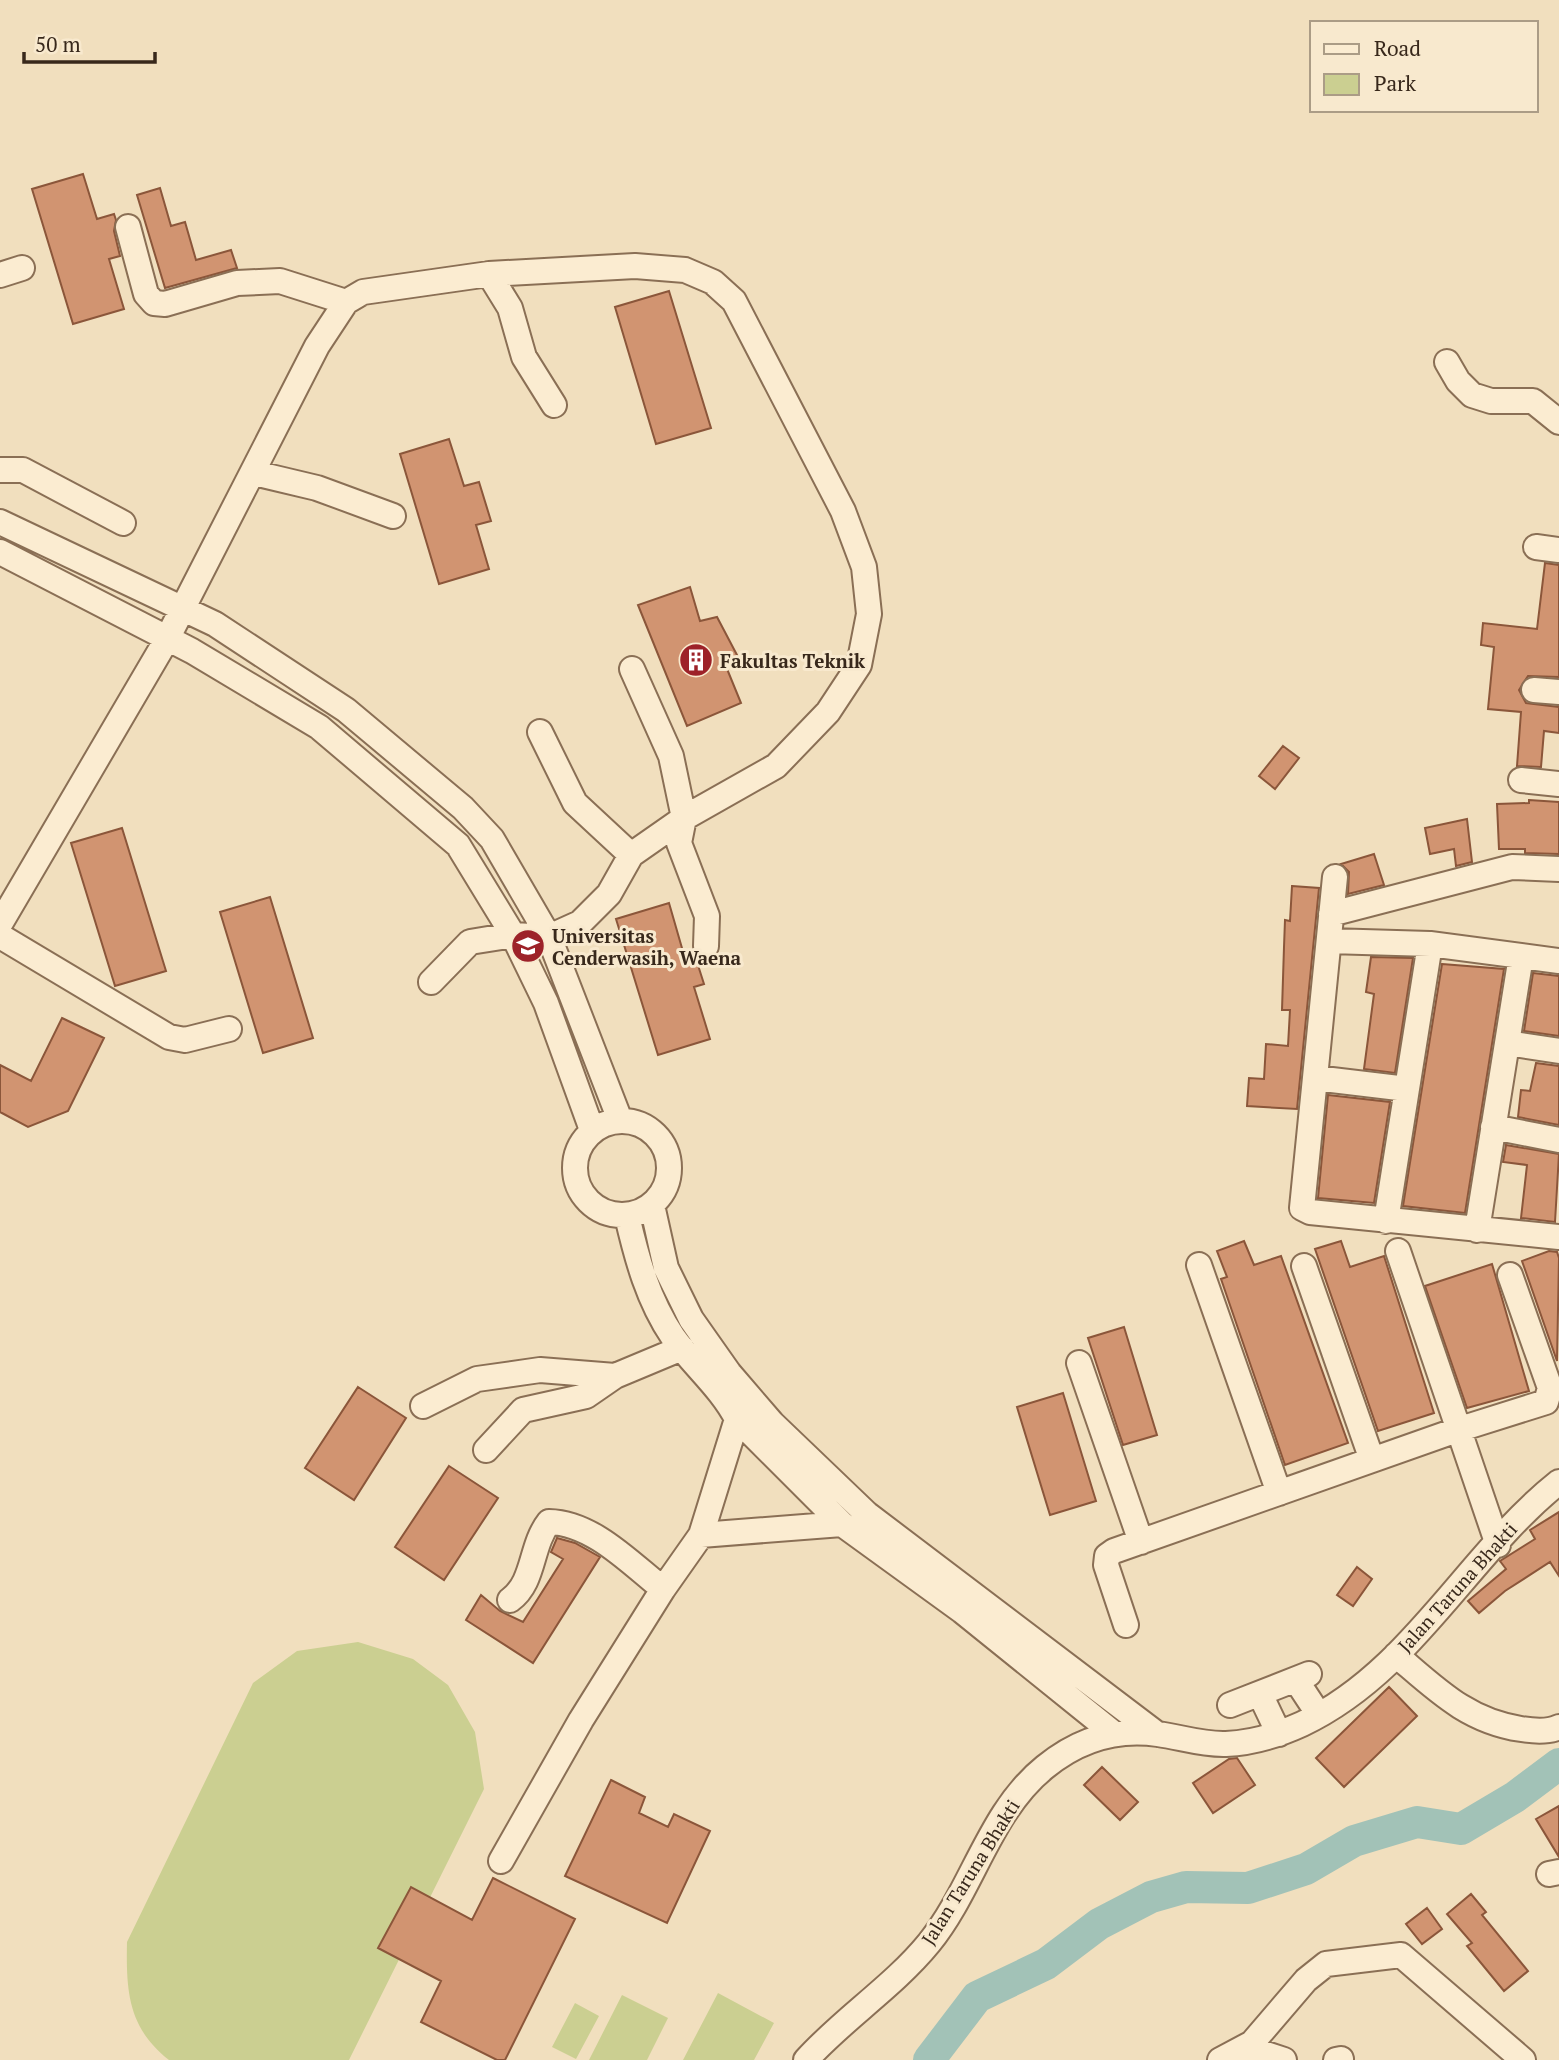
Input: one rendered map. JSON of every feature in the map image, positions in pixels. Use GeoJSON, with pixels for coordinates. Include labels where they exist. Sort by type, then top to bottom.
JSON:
{"type":"FeatureCollection","features":[{"type":"Feature","properties":{"kind":"street"},"geometry":{"type":"LineString","coordinates":[[128,227],[146,294],[154,303],[165,304],[237,283],[280,281],[346,302]]}},
{"type":"Feature","properties":{"kind":"street"},"geometry":{"type":"LineString","coordinates":[[0,924],[167,639],[317,346],[346,302],[363,292],[385,286],[489,274],[635,266],[685,270],[713,282],[734,301],[843,511],[864,567],[869,614],[859,665],[828,712],[776,766],[684,818],[632,855],[595,912],[580,923],[549,937],[513,935],[470,942],[431,982]]}},
{"type":"Feature","properties":{"kind":"street"},"geometry":{"type":"LineString","coordinates":[[489,274],[510,308],[524,357],[554,405]]}},
{"type":"Feature","properties":{"kind":"street"},"geometry":{"type":"LineString","coordinates":[[1447,362],[1458,381],[1472,395],[1491,401],[1533,401],[1559,422]]}},
{"type":"Feature","properties":{"kind":"street"},"geometry":{"type":"LineString","coordinates":[[0,470],[23,470],[123,523]]}},
{"type":"Feature","properties":{"kind":"street"},"geometry":{"type":"LineString","coordinates":[[254,473],[317,488],[393,516]]}},
{"type":"Feature","properties":{"kind":"street"},"geometry":{"type":"LineString","coordinates":[[0,522],[183,607],[266,657],[346,710],[463,808],[492,839],[549,937],[620,1120]]}},
{"type":"Feature","properties":{"kind":"street"},"geometry":{"type":"LineString","coordinates":[[0,552],[167,639],[319,727],[458,845],[513,935],[546,1003],[592,1129]]}},
{"type":"Feature","properties":{"kind":"street"},"geometry":{"type":"LineString","coordinates":[[632,669],[671,756],[684,818],[678,843],[707,916],[706,946]]}},
{"type":"Feature","properties":{"kind":"street"},"geometry":{"type":"LineString","coordinates":[[1534,690],[1559,692]]}},
{"type":"Feature","properties":{"kind":"street"},"geometry":{"type":"LineString","coordinates":[[540,732],[575,803],[632,855]]}},
{"type":"Feature","properties":{"kind":"street"},"geometry":{"type":"LineString","coordinates":[[1521,780],[1559,784]]}},
{"type":"Feature","properties":{"kind":"street"},"geometry":{"type":"LineString","coordinates":[[1331,914],[1512,867],[1559,869]]}},
{"type":"Feature","properties":{"kind":"street"},"geometry":{"type":"LineString","coordinates":[[1335,877],[1302,1208],[1310,1212],[1386,1221],[1559,1237]]}},
{"type":"Feature","properties":{"kind":"street"},"geometry":{"type":"LineString","coordinates":[[0,936],[169,1037],[185,1040],[229,1030]]}},
{"type":"Feature","properties":{"kind":"street"},"geometry":{"type":"LineString","coordinates":[[1329,941],[1430,944],[1559,961]]}},
{"type":"Feature","properties":{"kind":"street"},"geometry":{"type":"LineString","coordinates":[[1386,1221],[1430,944]]}},
{"type":"Feature","properties":{"kind":"street"},"geometry":{"type":"LineString","coordinates":[[1476,1230],[1521,956]]}},
{"type":"Feature","properties":{"kind":"street"},"geometry":{"type":"LineString","coordinates":[[1507,1043],[1559,1051]]}},
{"type":"Feature","properties":{"kind":"street"},"geometry":{"type":"LineString","coordinates":[[1315,1078],[1407,1089]]}},
{"type":"Feature","properties":{"kind":"street"},"geometry":{"type":"LineString","coordinates":[[620,1120],[637,1122],[652,1130],[663,1143],[669,1159],[669,1176],[663,1192],[652,1205],[627,1216],[603,1212],[583,1197],[573,1174],[577,1149],[592,1129],[620,1120]]}},
{"type":"Feature","properties":{"kind":"street"},"geometry":{"type":"LineString","coordinates":[[1493,1127],[1559,1140]]}},
{"type":"Feature","properties":{"kind":"street"},"geometry":{"type":"LineString","coordinates":[[652,1205],[666,1268],[691,1319],[729,1373],[772,1423],[867,1514],[1157,1734]]}},
{"type":"Feature","properties":{"kind":"street"},"geometry":{"type":"LineString","coordinates":[[627,1216],[641,1276],[682,1348],[730,1404],[737,1419],[842,1524],[962,1611],[1112,1732]]}},
{"type":"Feature","properties":{"kind":"street"},"geometry":{"type":"LineString","coordinates":[[1398,1251],[1498,1545]]}},
{"type":"Feature","properties":{"kind":"street"},"geometry":{"type":"LineString","coordinates":[[1199,1265],[1279,1493]]}},
{"type":"Feature","properties":{"kind":"street"},"geometry":{"type":"LineString","coordinates":[[1304,1266],[1372,1460]]}},
{"type":"Feature","properties":{"kind":"street"},"geometry":{"type":"LineString","coordinates":[[1126,1625],[1106,1564],[1107,1556],[1457,1430],[1546,1402],[1550,1388],[1510,1275]]}},
{"type":"Feature","properties":{"kind":"street"},"geometry":{"type":"LineString","coordinates":[[486,1450],[523,1410],[586,1396],[615,1376],[682,1348]]}},
{"type":"Feature","properties":{"kind":"street"},"geometry":{"type":"LineString","coordinates":[[1079,1363],[1141,1542]]}},
{"type":"Feature","properties":{"kind":"street"},"geometry":{"type":"LineString","coordinates":[[423,1406],[477,1379],[540,1370],[615,1376]]}},
{"type":"Feature","properties":{"kind":"street"},"geometry":{"type":"LineString","coordinates":[[501,1861],[581,1720],[663,1589],[701,1535],[737,1419]]}},
{"type":"Feature","properties":{"kind":"street","name":"Jalan Taruna Bhakti"},"geometry":{"type":"LineString","coordinates":[[806,2060],[929,1943],[986,1843],[1026,1784],[1064,1754],[1112,1732],[1157,1734],[1225,1744],[1279,1734],[1337,1706],[1396,1655],[1498,1545],[1529,1506],[1559,1482]]}},
{"type":"Feature","properties":{"kind":"street"},"geometry":{"type":"LineString","coordinates":[[509,1600],[517,1595],[528,1576],[532,1554],[549,1522],[570,1524],[586,1532],[663,1589]]}},
{"type":"Feature","properties":{"kind":"street"},"geometry":{"type":"LineString","coordinates":[[701,1535],[842,1524]]}},
{"type":"Feature","properties":{"kind":"street"},"geometry":{"type":"LineString","coordinates":[[1396,1655],[1448,1700],[1492,1724],[1528,1730],[1559,1727]]}},
{"type":"Feature","properties":{"kind":"street"},"geometry":{"type":"LineString","coordinates":[[1230,1705],[1302,1677],[1319,1715]]}},
{"type":"Feature","properties":{"kind":"street"},"geometry":{"type":"LineString","coordinates":[[1260,1694],[1279,1734]]}},
{"type":"Feature","properties":{"kind":"street"},"geometry":{"type":"LineString","coordinates":[[1220,2060],[1245,2047],[1264,2031],[1306,1980],[1326,1964],[1401,1955],[1523,2060]]}},
{"type":"Feature","properties":{"kind":"street"},"geometry":{"type":"LineString","coordinates":[[1245,2047],[1284,2060]]}},
{"type":"Feature","properties":{"kind":"green space"},"geometry":{"type":"Polygon","coordinates":[[[358,1642],[413,1659],[448,1685],[475,1732],[484,1789],[349,2060],[169,2060],[155,2048],[137,2022],[127,1977],[127,1942],[253,1683],[297,1651],[358,1642]]]}},
{"type":"Feature","properties":{"kind":"green space"},"geometry":{"type":"Polygon","coordinates":[[[718,1993],[774,2023],[754,2060],[683,2060],[718,1993]]]}},
{"type":"Feature","properties":{"kind":"green space"},"geometry":{"type":"Polygon","coordinates":[[[622,1995],[668,2018],[647,2060],[589,2060],[622,1995]]]}},
{"type":"Feature","properties":{"kind":"green space"},"geometry":{"type":"Polygon","coordinates":[[[575,2003],[599,2016],[576,2059],[552,2047],[575,2003]]]}},
{"type":"Feature","properties":{"kind":"building"},"geometry":{"type":"Polygon","coordinates":[[[83,174],[97,219],[114,214],[116,220],[114,231],[120,256],[109,259],[124,309],[73,324],[32,189],[83,174]]]}},
{"type":"Feature","properties":{"kind":"building"},"geometry":{"type":"Polygon","coordinates":[[[160,188],[171,226],[185,222],[196,260],[231,250],[237,268],[165,288],[137,195],[160,188]]]}},
{"type":"Feature","properties":{"kind":"building"},"geometry":{"type":"Polygon","coordinates":[[[669,291],[711,428],[656,444],[615,307],[669,291]]]}},
{"type":"Feature","properties":{"kind":"building"},"geometry":{"type":"Polygon","coordinates":[[[449,439],[464,486],[479,482],[491,521],[476,525],[489,569],[439,584],[400,454],[449,439]]]}},
{"type":"Feature","properties":{"kind":"building"},"geometry":{"type":"Polygon","coordinates":[[[1545,563],[1559,565],[1559,677],[1528,676],[1519,690],[1526,703],[1559,707],[1559,733],[1544,731],[1541,767],[1517,766],[1521,712],[1488,709],[1494,647],[1481,645],[1483,623],[1537,629],[1545,563]]]}},
{"type":"Feature","properties":{"kind":"building","name":"Fakultas Teknik"},"geometry":{"type":"Polygon","coordinates":[[[690,587],[700,621],[717,617],[737,655],[725,664],[741,703],[687,726],[638,605],[690,587]]]}},
{"type":"Feature","properties":{"kind":"building"},"geometry":{"type":"Polygon","coordinates":[[[1283,746],[1299,758],[1275,789],[1259,776],[1283,746]]]}},
{"type":"Feature","properties":{"kind":"building"},"geometry":{"type":"Polygon","coordinates":[[[1529,800],[1559,802],[1559,854],[1525,853],[1525,849],[1499,849],[1497,804],[1529,803],[1529,800]]]}},
{"type":"Feature","properties":{"kind":"building"},"geometry":{"type":"Polygon","coordinates":[[[1467,819],[1472,862],[1456,866],[1454,849],[1430,854],[1425,828],[1467,819]]]}},
{"type":"Feature","properties":{"kind":"building"},"geometry":{"type":"Polygon","coordinates":[[[122,828],[166,971],[115,986],[71,843],[122,828]]]}},
{"type":"Feature","properties":{"kind":"building"},"geometry":{"type":"Polygon","coordinates":[[[1374,854],[1384,885],[1348,894],[1349,872],[1341,864],[1374,854]]]}},
{"type":"Feature","properties":{"kind":"building"},"geometry":{"type":"Polygon","coordinates":[[[1292,886],[1319,888],[1297,1109],[1247,1106],[1249,1078],[1264,1079],[1266,1044],[1288,1046],[1290,1010],[1282,1010],[1285,920],[1290,921],[1292,886]]]}},
{"type":"Feature","properties":{"kind":"building"},"geometry":{"type":"Polygon","coordinates":[[[270,897],[313,1038],[263,1053],[220,912],[270,897]]]}},
{"type":"Feature","properties":{"kind":"building"},"geometry":{"type":"Polygon","coordinates":[[[669,903],[686,962],[696,959],[704,984],[694,987],[710,1039],[658,1055],[616,919],[669,903]]]}},
{"type":"Feature","properties":{"kind":"building"},"geometry":{"type":"Polygon","coordinates":[[[1371,957],[1413,958],[1395,1073],[1364,1069],[1374,994],[1366,992],[1371,957]]]}},
{"type":"Feature","properties":{"kind":"building"},"geometry":{"type":"Polygon","coordinates":[[[1442,964],[1504,969],[1465,1213],[1403,1206],[1442,964]]]}},
{"type":"Feature","properties":{"kind":"building"},"geometry":{"type":"Polygon","coordinates":[[[1533,973],[1559,976],[1559,1036],[1524,1031],[1533,973]]]}},
{"type":"Feature","properties":{"kind":"building"},"geometry":{"type":"Polygon","coordinates":[[[62,1018],[104,1038],[68,1111],[28,1127],[0,1112],[0,1065],[31,1081],[62,1018]]]}},
{"type":"Feature","properties":{"kind":"building"},"geometry":{"type":"Polygon","coordinates":[[[1536,1063],[1559,1066],[1559,1125],[1518,1117],[1521,1090],[1530,1091],[1536,1063]]]}},
{"type":"Feature","properties":{"kind":"building"},"geometry":{"type":"Polygon","coordinates":[[[1328,1095],[1390,1102],[1374,1203],[1318,1198],[1328,1095]]]}},
{"type":"Feature","properties":{"kind":"building"},"geometry":{"type":"Polygon","coordinates":[[[1506,1145],[1559,1154],[1555,1222],[1521,1218],[1527,1165],[1503,1162],[1506,1145]]]}},
{"type":"Feature","properties":{"kind":"building"},"geometry":{"type":"Polygon","coordinates":[[[1244,1241],[1254,1265],[1281,1256],[1348,1443],[1285,1465],[1221,1279],[1227,1277],[1217,1251],[1244,1241]]]}},
{"type":"Feature","properties":{"kind":"building"},"geometry":{"type":"Polygon","coordinates":[[[1341,1241],[1350,1267],[1384,1256],[1434,1413],[1378,1431],[1315,1249],[1341,1241]]]}},
{"type":"Feature","properties":{"kind":"building"},"geometry":{"type":"Polygon","coordinates":[[[1549,1251],[1557,1252],[1559,1258],[1557,1361],[1522,1261],[1549,1251]]]}},
{"type":"Feature","properties":{"kind":"building"},"geometry":{"type":"Polygon","coordinates":[[[1492,1264],[1529,1391],[1467,1408],[1425,1286],[1492,1264]]]}},
{"type":"Feature","properties":{"kind":"building"},"geometry":{"type":"Polygon","coordinates":[[[1124,1327],[1157,1435],[1123,1445],[1088,1338],[1124,1327]]]}},
{"type":"Feature","properties":{"kind":"building"},"geometry":{"type":"Polygon","coordinates":[[[358,1387],[406,1418],[354,1500],[305,1468],[358,1387]]]}},
{"type":"Feature","properties":{"kind":"building"},"geometry":{"type":"Polygon","coordinates":[[[1063,1393],[1096,1501],[1050,1515],[1017,1407],[1063,1393]]]}},
{"type":"Feature","properties":{"kind":"building"},"geometry":{"type":"Polygon","coordinates":[[[449,1466],[498,1498],[444,1580],[395,1547],[449,1466]]]}},
{"type":"Feature","properties":{"kind":"building"},"geometry":{"type":"Polygon","coordinates":[[[1559,1512],[1559,1576],[1550,1562],[1505,1591],[1479,1613],[1468,1601],[1506,1569],[1500,1561],[1535,1539],[1530,1530],[1559,1512]]]}},
{"type":"Feature","properties":{"kind":"building"},"geometry":{"type":"Polygon","coordinates":[[[557,1538],[575,1543],[600,1557],[533,1663],[466,1620],[481,1595],[500,1611],[523,1622],[563,1559],[551,1552],[557,1538]]]}},
{"type":"Feature","properties":{"kind":"building"},"geometry":{"type":"Polygon","coordinates":[[[1357,1567],[1372,1579],[1353,1606],[1337,1595],[1357,1567]]]}},
{"type":"Feature","properties":{"kind":"building"},"geometry":{"type":"Polygon","coordinates":[[[1389,1687],[1417,1716],[1344,1787],[1316,1758],[1389,1687]]]}},
{"type":"Feature","properties":{"kind":"building"},"geometry":{"type":"Polygon","coordinates":[[[1237,1758],[1255,1785],[1213,1813],[1193,1783],[1229,1759],[1237,1758]]]}},
{"type":"Feature","properties":{"kind":"building"},"geometry":{"type":"Polygon","coordinates":[[[1102,1767],[1138,1802],[1120,1820],[1084,1785],[1102,1767]]]}},
{"type":"Feature","properties":{"kind":"building"},"geometry":{"type":"Polygon","coordinates":[[[611,1780],[645,1797],[639,1813],[668,1827],[674,1814],[710,1831],[667,1923],[565,1876],[611,1780]]]}},
{"type":"Feature","properties":{"kind":"building"},"geometry":{"type":"Polygon","coordinates":[[[1559,1806],[1559,1857],[1536,1819],[1559,1806]]]}},
{"type":"Feature","properties":{"kind":"building"},"geometry":{"type":"Polygon","coordinates":[[[493,1878],[575,1919],[505,2060],[497,2060],[421,2022],[441,1981],[378,1948],[411,1887],[472,1920],[493,1878]]]}},
{"type":"Feature","properties":{"kind":"building"},"geometry":{"type":"Polygon","coordinates":[[[1471,1894],[1486,1912],[1482,1915],[1528,1971],[1504,1991],[1467,1946],[1472,1943],[1447,1914],[1471,1894]]]}},
{"type":"Feature","properties":{"kind":"building"},"geometry":{"type":"Polygon","coordinates":[[[1427,1908],[1442,1929],[1422,1944],[1406,1924],[1427,1908]]]}},
{"type":"Feature","properties":{"kind":"waterway"},"geometry":{"type":"LineString","coordinates":[[929,2060],[977,1997],[1046,1964],[1099,1924],[1151,1897],[1186,1887],[1248,1888],[1306,1869],[1354,1841],[1417,1822],[1461,1829],[1515,1797],[1559,1764]]}},
{"type":"Feature","properties":{"kind":"place","name":"Fakultas Teknik"},"geometry":{"type":"Point","coordinates":[696,660]}},
{"type":"Feature","properties":{"kind":"place","name":"Universitas Cenderwasih, Waena"},"geometry":{"type":"Point","coordinates":[528,946]}}]}
